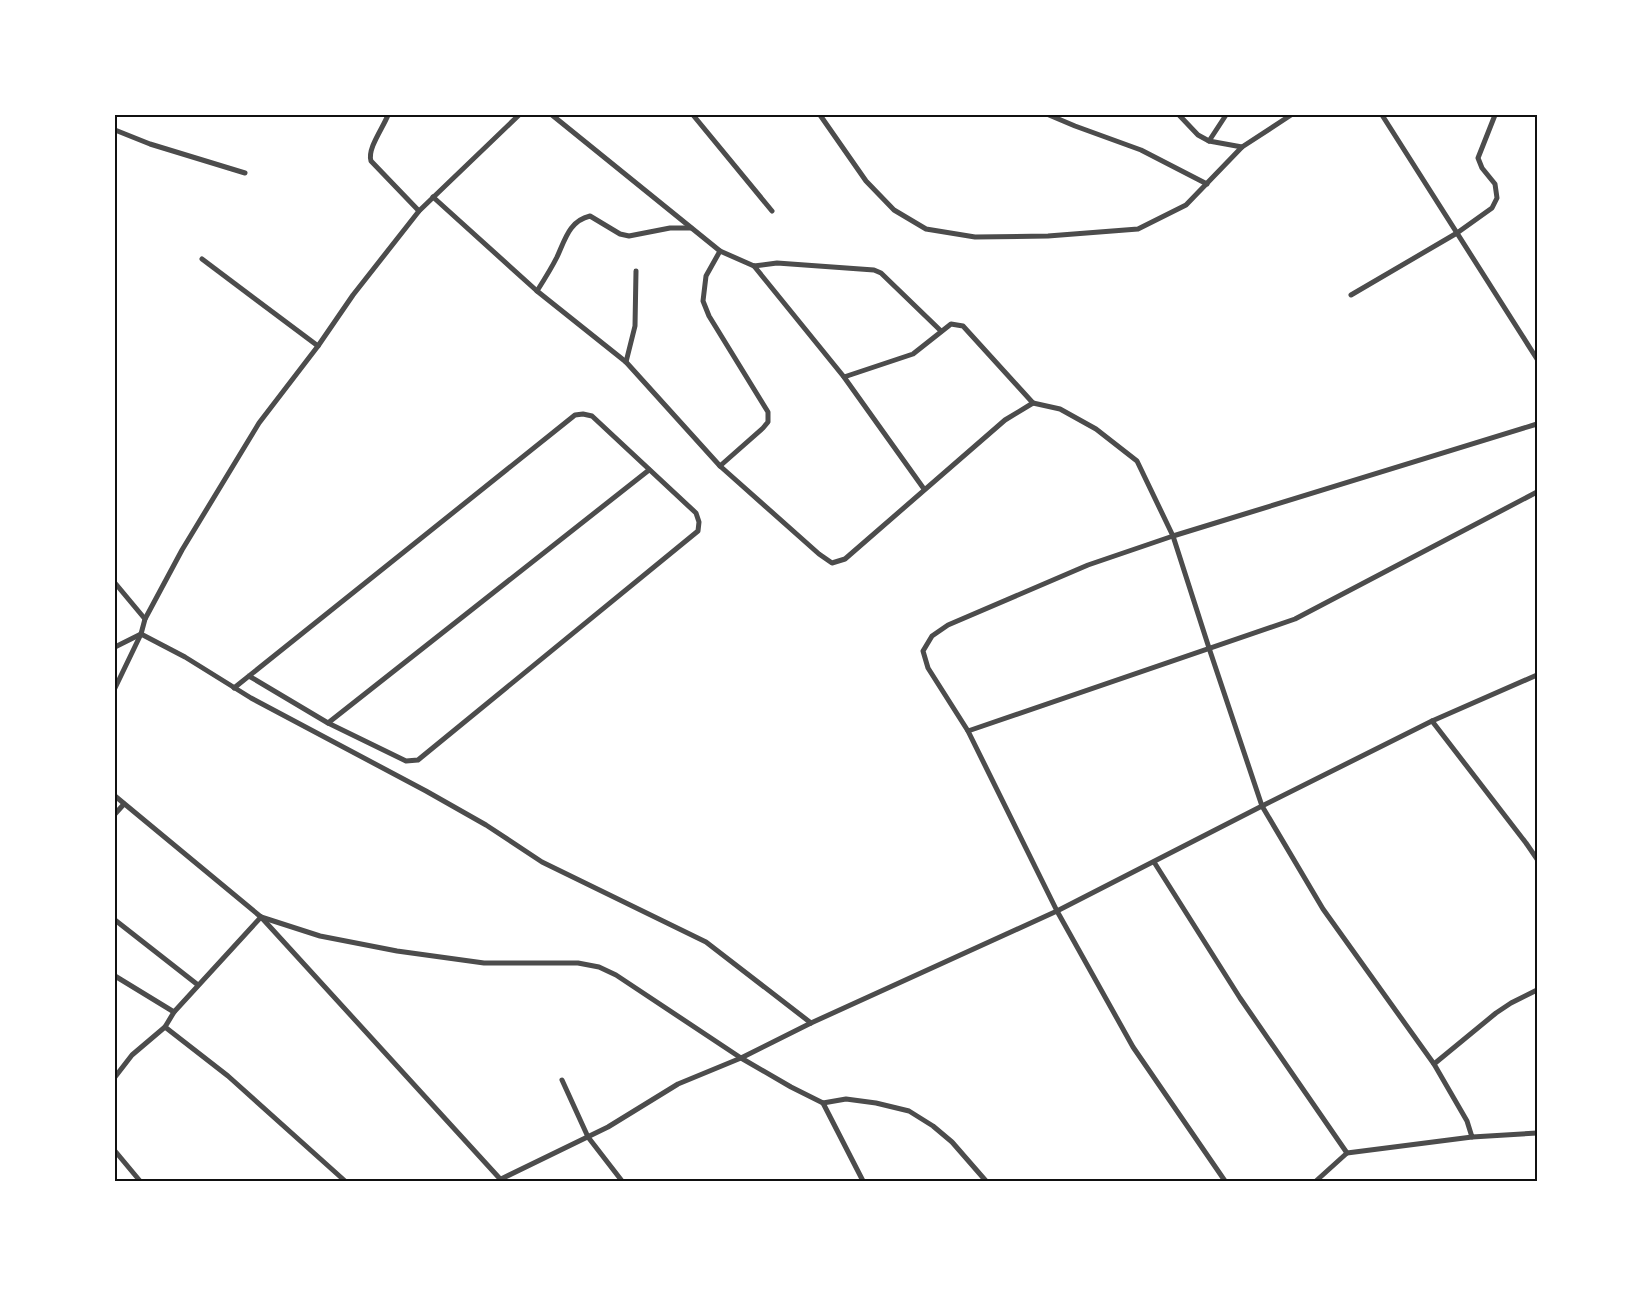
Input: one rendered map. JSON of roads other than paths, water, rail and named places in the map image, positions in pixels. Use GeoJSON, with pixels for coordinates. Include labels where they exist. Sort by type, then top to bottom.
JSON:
{"type":"FeatureCollection","features":[{"type":"Feature","properties":{"kind":"street"},"geometry":{"type":"LineString","coordinates":[[388,115],[370,150],[370,161],[419,210]]}},
{"type":"Feature","properties":{"kind":"street"},"geometry":{"type":"LineString","coordinates":[[115,688],[141,634],[145,619],[182,550],[259,423],[318,346],[353,295],[419,210],[518,115]]}},
{"type":"Feature","properties":{"kind":"street"},"geometry":{"type":"LineString","coordinates":[[552,115],[720,251],[754,266],[844,377],[924,489]]}},
{"type":"Feature","properties":{"kind":"street"},"geometry":{"type":"LineString","coordinates":[[693,115],[772,210]]}},
{"type":"Feature","properties":{"kind":"street"},"geometry":{"type":"LineString","coordinates":[[820,115],[866,181],[894,210],[926,228],[975,237],[1048,236],[1138,229],[1186,205],[1242,147],[1291,115]]}},
{"type":"Feature","properties":{"kind":"street"},"geometry":{"type":"LineString","coordinates":[[1049,115],[1141,150],[1207,184]]}},
{"type":"Feature","properties":{"kind":"street"},"geometry":{"type":"LineString","coordinates":[[1179,115],[1198,135],[1209,141],[1242,147]]}},
{"type":"Feature","properties":{"kind":"street"},"geometry":{"type":"LineString","coordinates":[[1209,141],[1226,115]]}},
{"type":"Feature","properties":{"kind":"street"},"geometry":{"type":"LineString","coordinates":[[1382,115],[1537,359]]}},
{"type":"Feature","properties":{"kind":"street"},"geometry":{"type":"LineString","coordinates":[[1351,295],[1457,233],[1492,208],[1497,198],[1495,184],[1482,168],[1478,158],[1495,115]]}},
{"type":"Feature","properties":{"kind":"street"},"geometry":{"type":"LineString","coordinates":[[115,130],[150,144],[245,173]]}},
{"type":"Feature","properties":{"kind":"street"},"geometry":{"type":"LineString","coordinates":[[434,197],[537,291],[626,362],[720,466],[819,554],[832,563],[845,559],[1005,420],[1033,403]]}},
{"type":"Feature","properties":{"kind":"street"},"geometry":{"type":"LineString","coordinates":[[537,291],[557,258],[570,229],[582,218],[590,216],[620,234],[628,236],[670,228],[692,228]]}},
{"type":"Feature","properties":{"kind":"street"},"geometry":{"type":"LineString","coordinates":[[720,251],[706,276],[703,301],[709,316],[768,412],[768,422],[763,428],[720,466]]}},
{"type":"Feature","properties":{"kind":"street"},"geometry":{"type":"LineString","coordinates":[[202,259],[318,346]]}},
{"type":"Feature","properties":{"kind":"street"},"geometry":{"type":"LineString","coordinates":[[754,266],[777,263],[874,270],[881,273],[941,331]]}},
{"type":"Feature","properties":{"kind":"street"},"geometry":{"type":"LineString","coordinates":[[626,362],[635,326],[636,271]]}},
{"type":"Feature","properties":{"kind":"street"},"geometry":{"type":"LineString","coordinates":[[844,377],[913,354],[951,324],[963,326],[1033,403],[1060,409],[1096,429],[1137,461],[1174,536],[1262,806],[1323,909],[1434,1064],[1467,1121],[1472,1137]]}},
{"type":"Feature","properties":{"kind":"street"},"geometry":{"type":"LineString","coordinates":[[234,688],[575,415],[592,416],[696,513],[699,522],[698,531],[418,760],[406,761],[328,723],[249,676]]}},
{"type":"Feature","properties":{"kind":"street"},"geometry":{"type":"LineString","coordinates":[[1225,1181],[1133,1047],[1057,911],[968,731],[928,668],[923,651],[932,636],[948,625],[1088,565],[1174,536],[1537,424]]}},
{"type":"Feature","properties":{"kind":"street"},"geometry":{"type":"LineString","coordinates":[[328,723],[648,470]]}},
{"type":"Feature","properties":{"kind":"street"},"geometry":{"type":"LineString","coordinates":[[968,731],[1294,619],[1537,492]]}},
{"type":"Feature","properties":{"kind":"street"},"geometry":{"type":"LineString","coordinates":[[115,583],[145,619]]}},
{"type":"Feature","properties":{"kind":"street"},"geometry":{"type":"LineString","coordinates":[[115,647],[141,634]]}},
{"type":"Feature","properties":{"kind":"street"},"geometry":{"type":"LineString","coordinates":[[141,634],[234,688],[486,825],[542,862],[706,942],[811,1023]]}},
{"type":"Feature","properties":{"kind":"street"},"geometry":{"type":"LineString","coordinates":[[115,796],[261,918],[501,1180],[608,1127],[678,1084],[741,1058],[811,1023],[1057,911],[1432,721],[1537,675]]}},
{"type":"Feature","properties":{"kind":"street"},"geometry":{"type":"LineString","coordinates":[[1432,721],[1537,859]]}},
{"type":"Feature","properties":{"kind":"street"},"geometry":{"type":"LineString","coordinates":[[115,814],[124,804]]}},
{"type":"Feature","properties":{"kind":"street"},"geometry":{"type":"LineString","coordinates":[[1154,862],[1240,998],[1347,1153]]}},
{"type":"Feature","properties":{"kind":"street"},"geometry":{"type":"LineString","coordinates":[[115,1077],[132,1055],[165,1027],[174,1012],[261,918]]}},
{"type":"Feature","properties":{"kind":"street"},"geometry":{"type":"LineString","coordinates":[[261,918],[320,936],[397,951],[484,964],[578,963],[599,967],[616,975],[741,1058],[791,1088],[823,1104],[863,1181]]}},
{"type":"Feature","properties":{"kind":"street"},"geometry":{"type":"LineString","coordinates":[[115,920],[198,985]]}},
{"type":"Feature","properties":{"kind":"street"},"geometry":{"type":"LineString","coordinates":[[115,976],[174,1012]]}},
{"type":"Feature","properties":{"kind":"street"},"geometry":{"type":"LineString","coordinates":[[1434,1064],[1496,1013],[1537,990]]}},
{"type":"Feature","properties":{"kind":"street"},"geometry":{"type":"LineString","coordinates":[[165,1027],[228,1076],[342,1180]]}},
{"type":"Feature","properties":{"kind":"street"},"geometry":{"type":"LineString","coordinates":[[562,1080],[588,1137],[622,1181]]}},
{"type":"Feature","properties":{"kind":"street"},"geometry":{"type":"LineString","coordinates":[[823,1104],[846,1099],[876,1103],[909,1111],[933,1126],[952,1142],[986,1181]]}},
{"type":"Feature","properties":{"kind":"street"},"geometry":{"type":"LineString","coordinates":[[1316,1181],[1347,1153],[1472,1137],[1537,1134]]}},
{"type":"Feature","properties":{"kind":"street"},"geometry":{"type":"LineString","coordinates":[[115,1150],[140,1181]]}}]}
